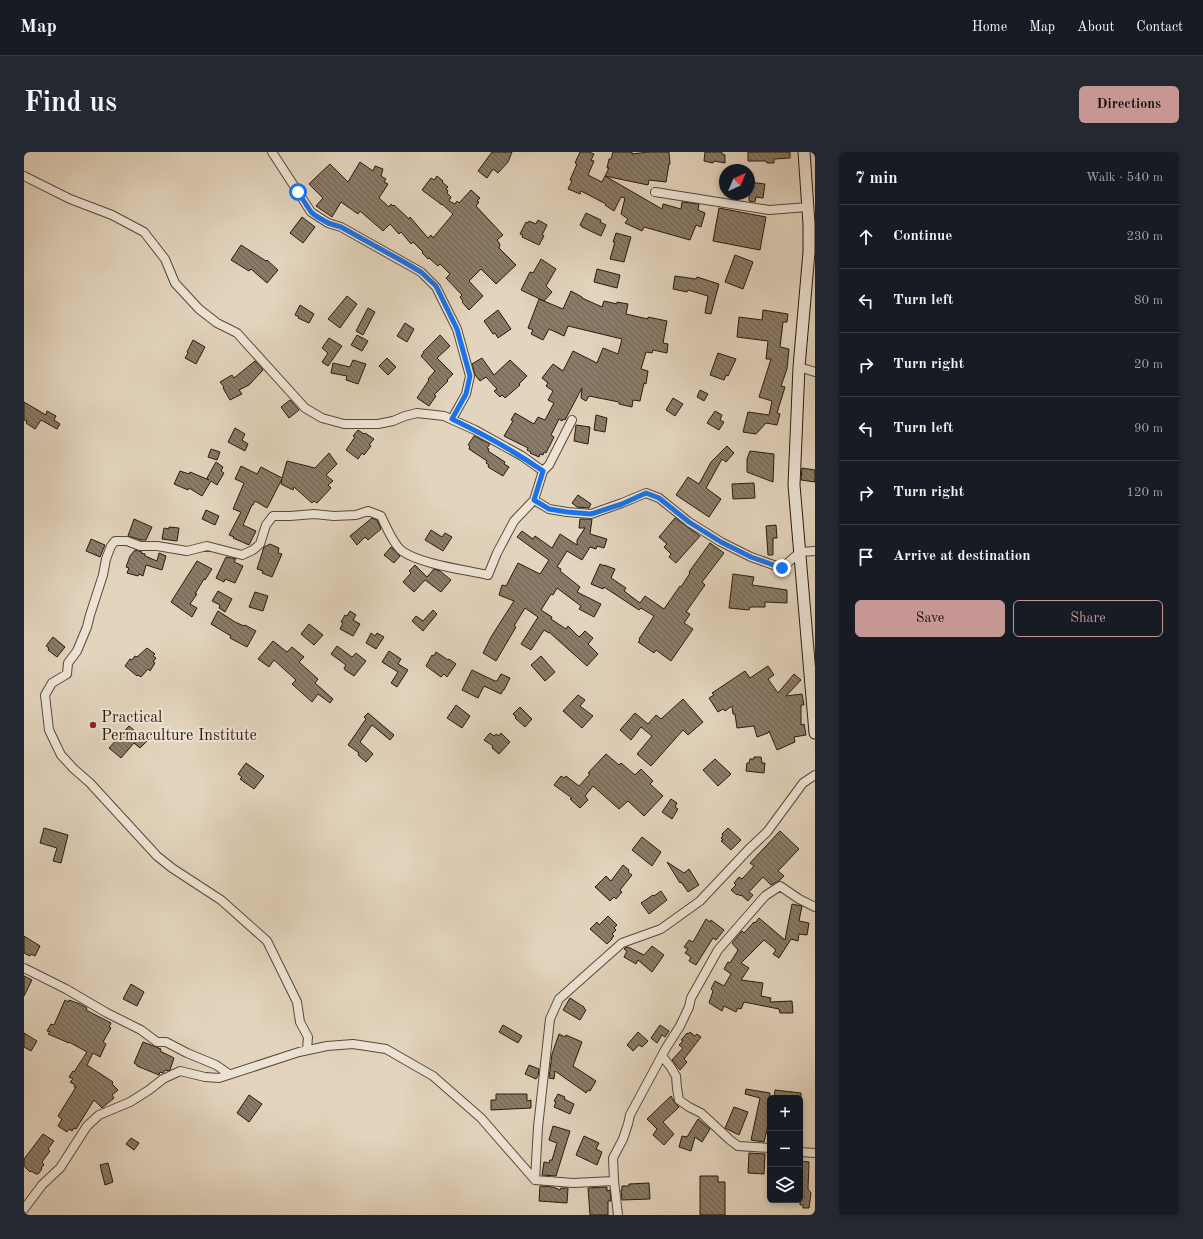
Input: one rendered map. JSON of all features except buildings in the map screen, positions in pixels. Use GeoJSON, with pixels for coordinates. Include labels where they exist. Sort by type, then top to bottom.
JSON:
{"type":"FeatureCollection","features":[{"type":"Feature","properties":{"kind":"main road"},"geometry":{"type":"LineString","coordinates":[[804,152],[812,252],[799,368],[794,485],[815,733]]}},
{"type":"Feature","properties":{"kind":"street"},"geometry":{"type":"LineString","coordinates":[[272,152],[311,212],[328,223],[341,227],[421,272],[436,286],[457,329],[470,376],[466,394],[452,419]]}},
{"type":"Feature","properties":{"kind":"street"},"geometry":{"type":"LineString","coordinates":[[24,176],[70,199],[112,215],[144,232],[164,259],[176,283],[199,309],[217,323],[237,333],[287,390],[305,408],[322,418],[344,424],[378,424],[417,413],[444,416],[475,430],[522,456],[543,471]]}},
{"type":"Feature","properties":{"kind":"street"},"geometry":{"type":"LineString","coordinates":[[655,192],[768,210],[808,208]]}},
{"type":"Feature","properties":{"kind":"street"},"geometry":{"type":"LineString","coordinates":[[799,368],[815,372]]}},
{"type":"Feature","properties":{"kind":"street"},"geometry":{"type":"LineString","coordinates":[[307,1050],[308,1037],[300,1022],[297,1002],[267,941],[221,900],[172,868],[157,856],[90,783],[65,760],[54,742],[49,730],[45,695],[52,683],[67,674],[68,663],[77,651],[87,627],[103,575],[106,559],[111,546],[115,541],[127,541],[140,546],[157,546],[187,551],[207,546],[242,555],[253,550],[260,544],[266,525],[273,516],[314,514],[334,516],[356,515],[368,511],[381,516],[390,536],[401,550],[422,560],[488,574],[514,521],[534,500],[543,471],[548,465],[572,420]]}},
{"type":"Feature","properties":{"kind":"street"},"geometry":{"type":"LineString","coordinates":[[534,500],[549,509],[591,514],[622,504],[646,493],[659,498],[689,522],[721,542],[751,557],[782,568],[801,568]]}},
{"type":"Feature","properties":{"kind":"street"},"geometry":{"type":"LineString","coordinates":[[782,568],[800,552],[815,551]]}},
{"type":"Feature","properties":{"kind":"street"},"geometry":{"type":"LineString","coordinates":[[535,1180],[538,1126],[550,1019],[559,999],[622,943],[661,929],[700,901],[767,832],[803,783],[815,776]]}},
{"type":"Feature","properties":{"kind":"street"},"geometry":{"type":"LineString","coordinates":[[618,1215],[613,1158],[623,1139],[630,1115],[680,1026],[689,1007],[691,998],[718,950],[765,896],[780,886],[799,899],[815,907]]}},
{"type":"Feature","properties":{"kind":"street"},"geometry":{"type":"LineString","coordinates":[[24,968],[141,1030],[157,1042],[166,1042],[187,1053],[216,1065],[229,1074]]}},
{"type":"Feature","properties":{"kind":"street"},"geometry":{"type":"LineString","coordinates":[[24,1209],[42,1185],[60,1168],[87,1126],[98,1115],[130,1102],[163,1079],[180,1071],[205,1077],[219,1078],[307,1050],[327,1046],[353,1044],[386,1049],[433,1076],[481,1118],[535,1180],[573,1183],[614,1182]]}},
{"type":"Feature","properties":{"kind":"street"},"geometry":{"type":"LineString","coordinates":[[662,1056],[676,1076],[679,1100],[689,1107],[701,1112],[738,1146],[767,1148]]}},
{"type":"Feature","properties":{"kind":"street"},"geometry":{"type":"LineString","coordinates":[[803,1152],[815,1153]]}},
{"type":"Feature","properties":{"kind":"place","name":"Practical Permaculture Institute"},"geometry":{"type":"Point","coordinates":[93,725]}},
{"type":"Feature","properties":{"kind":"route"},"geometry":{"type":"LineString","coordinates":[[298,192],[311,212],[316,216],[328,223],[341,227],[404,262],[421,272],[436,286],[457,329],[470,376],[466,394],[452,419],[522,456],[543,471],[534,500],[549,509],[591,514],[622,504],[646,493],[659,498],[689,522],[721,542],[751,557],[782,568]]}}]}
